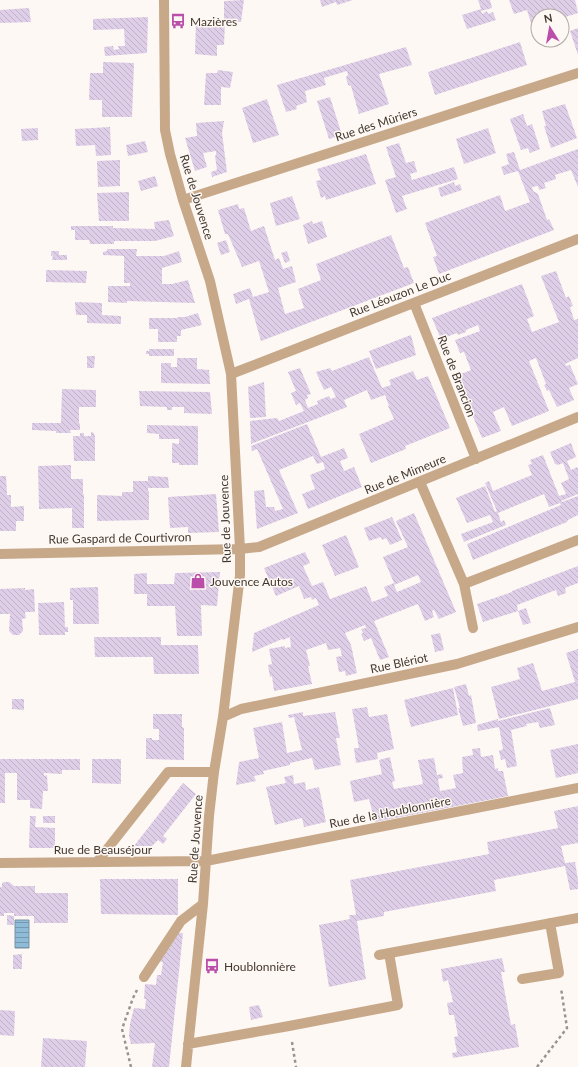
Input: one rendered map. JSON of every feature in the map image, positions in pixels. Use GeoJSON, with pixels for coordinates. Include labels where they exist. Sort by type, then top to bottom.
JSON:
{"type":"FeatureCollection","features":[{"type":"Feature","properties":{"kind":"street","name":"Rue de Jouvence"},"geometry":{"type":"LineString","coordinates":[[164,0],[166,130],[170,154],[183,200],[210,281],[231,374],[240,549],[240,575],[223,717],[214,772],[203,904],[186,1067]]}},
{"type":"Feature","properties":{"kind":"street","name":"Rue des Mûriers"},"geometry":{"type":"LineString","coordinates":[[183,200],[578,73]]}},
{"type":"Feature","properties":{"kind":"street","name":"Rue Léouzon Le Duc"},"geometry":{"type":"LineString","coordinates":[[231,374],[578,239]]}},
{"type":"Feature","properties":{"kind":"street","name":"Rue de Brancion"},"geometry":{"type":"LineString","coordinates":[[414,303],[476,459]]}},
{"type":"Feature","properties":{"kind":"street","name":"Rue de Mimeure"},"geometry":{"type":"LineString","coordinates":[[240,549],[259,547],[578,417]]}},
{"type":"Feature","properties":{"kind":"street"},"geometry":{"type":"LineString","coordinates":[[420,482],[464,584],[473,628]]}},
{"type":"Feature","properties":{"kind":"street"},"geometry":{"type":"LineString","coordinates":[[464,584],[578,540]]}},
{"type":"Feature","properties":{"kind":"street","name":"Rue Gaspard de Courtivron"},"geometry":{"type":"LineString","coordinates":[[0,554],[240,549]]}},
{"type":"Feature","properties":{"kind":"street","name":"Rue Blériot"},"geometry":{"type":"LineString","coordinates":[[223,717],[241,709],[457,664],[578,627]]}},
{"type":"Feature","properties":{"kind":"street"},"geometry":{"type":"LineString","coordinates":[[97,862],[168,772],[214,772]]}},
{"type":"Feature","properties":{"kind":"street","name":"Rue de la Houblonnière"},"geometry":{"type":"LineString","coordinates":[[206,861],[578,788]]}},
{"type":"Feature","properties":{"kind":"street","name":"Rue de Beauséjour"},"geometry":{"type":"LineString","coordinates":[[0,863],[206,861]]}},
{"type":"Feature","properties":{"kind":"street"},"geometry":{"type":"LineString","coordinates":[[144,977],[181,921],[203,904]]}},
{"type":"Feature","properties":{"kind":"street"},"geometry":{"type":"LineString","coordinates":[[188,1044],[398,1005],[384,954],[578,918]]}},
{"type":"Feature","properties":{"kind":"street"},"geometry":{"type":"LineString","coordinates":[[522,979],[559,973],[550,923]]}},
{"type":"Feature","properties":{"kind":"path"},"geometry":{"type":"LineString","coordinates":[[538,1067],[568,1028],[559,973]]}},
{"type":"Feature","properties":{"kind":"path"},"geometry":{"type":"LineString","coordinates":[[131,1067],[122,1029],[133,998],[144,977]]}},
{"type":"Feature","properties":{"kind":"path"},"geometry":{"type":"LineString","coordinates":[[289,1026],[296,1067]]}},
{"type":"Feature","properties":{"kind":"water"},"geometry":{"type":"Polygon","coordinates":[[[15,920],[29,920],[29,948],[15,948],[15,920]]]}},
{"type":"Feature","properties":{"kind":"building"},"geometry":{"type":"Polygon","coordinates":[[[244,0],[241,22],[224,22],[224,1],[244,0]]]}},
{"type":"Feature","properties":{"kind":"building"},"geometry":{"type":"Polygon","coordinates":[[[320,0],[353,0],[337,5],[336,2],[322,7],[320,0]]]}},
{"type":"Feature","properties":{"kind":"building"},"geometry":{"type":"Polygon","coordinates":[[[478,0],[490,0],[492,8],[481,11],[482,14],[487,11],[488,14],[493,12],[496,20],[467,29],[462,15],[481,9],[478,0]]]}},
{"type":"Feature","properties":{"kind":"building"},"geometry":{"type":"Polygon","coordinates":[[[509,0],[575,0],[578,13],[570,16],[570,8],[530,8],[530,20],[527,10],[514,14],[509,0]]]}},
{"type":"Feature","properties":{"kind":"building"},"geometry":{"type":"Polygon","coordinates":[[[29,8],[31,22],[0,23],[0,10],[29,8]]]}},
{"type":"Feature","properties":{"kind":"building"},"geometry":{"type":"Polygon","coordinates":[[[148,17],[147,53],[105,56],[104,47],[113,46],[114,50],[119,49],[118,46],[125,46],[124,29],[93,30],[93,19],[148,17]]]}},
{"type":"Feature","properties":{"kind":"building"},"geometry":{"type":"Polygon","coordinates":[[[196,21],[225,22],[224,45],[217,45],[217,56],[195,54],[196,21]]]}},
{"type":"Feature","properties":{"kind":"building"},"geometry":{"type":"Polygon","coordinates":[[[578,28],[578,55],[570,31],[578,28]]]}},
{"type":"Feature","properties":{"kind":"building"},"geometry":{"type":"Polygon","coordinates":[[[520,42],[527,65],[435,95],[428,72],[520,42]]]}},
{"type":"Feature","properties":{"kind":"building"},"geometry":{"type":"Polygon","coordinates":[[[406,47],[412,65],[379,74],[389,104],[359,114],[351,86],[348,85],[346,77],[348,75],[347,71],[324,78],[326,85],[305,91],[307,102],[296,106],[297,109],[286,112],[277,85],[406,47]]]}},
{"type":"Feature","properties":{"kind":"building"},"geometry":{"type":"Polygon","coordinates":[[[103,62],[134,63],[132,117],[102,117],[102,100],[89,100],[90,73],[103,73],[103,62]]]}},
{"type":"Feature","properties":{"kind":"building"},"geometry":{"type":"Polygon","coordinates":[[[218,70],[233,72],[230,88],[221,87],[221,105],[204,105],[206,73],[217,73],[218,70]]]}},
{"type":"Feature","properties":{"kind":"building"},"geometry":{"type":"Polygon","coordinates":[[[330,97],[342,135],[329,139],[317,101],[330,97]]]}},
{"type":"Feature","properties":{"kind":"building"},"geometry":{"type":"Polygon","coordinates":[[[267,99],[279,135],[253,143],[242,108],[267,99]]]}},
{"type":"Feature","properties":{"kind":"building"},"geometry":{"type":"Polygon","coordinates":[[[565,104],[577,138],[551,148],[544,126],[546,126],[542,111],[565,104]]]}},
{"type":"Feature","properties":{"kind":"building"},"geometry":{"type":"Polygon","coordinates":[[[523,114],[527,126],[532,124],[540,149],[530,153],[528,148],[521,150],[510,119],[523,114]]]}},
{"type":"Feature","properties":{"kind":"building"},"geometry":{"type":"Polygon","coordinates":[[[224,121],[222,133],[227,172],[212,177],[211,172],[217,170],[215,156],[216,151],[203,153],[207,167],[195,171],[185,138],[197,136],[196,123],[224,121]]]}},
{"type":"Feature","properties":{"kind":"building"},"geometry":{"type":"Polygon","coordinates":[[[110,127],[111,155],[96,156],[95,145],[76,146],[75,129],[110,127]]]}},
{"type":"Feature","properties":{"kind":"building"},"geometry":{"type":"Polygon","coordinates":[[[38,128],[38,140],[22,141],[21,129],[38,128]]]}},
{"type":"Feature","properties":{"kind":"building"},"geometry":{"type":"Polygon","coordinates":[[[488,128],[496,153],[464,164],[456,139],[488,128]]]}},
{"type":"Feature","properties":{"kind":"building"},"geometry":{"type":"Polygon","coordinates":[[[145,141],[148,152],[128,156],[126,145],[145,141]]]}},
{"type":"Feature","properties":{"kind":"building"},"geometry":{"type":"Polygon","coordinates":[[[399,143],[406,163],[414,161],[417,172],[410,174],[412,180],[454,167],[458,179],[402,196],[407,209],[396,213],[385,180],[396,177],[386,147],[399,143]]]}},
{"type":"Feature","properties":{"kind":"building"},"geometry":{"type":"Polygon","coordinates":[[[578,149],[578,187],[571,170],[555,175],[556,179],[544,183],[546,188],[539,190],[538,186],[532,187],[533,191],[538,194],[547,220],[549,219],[554,230],[439,274],[433,257],[437,256],[425,223],[500,195],[505,211],[530,202],[518,171],[504,175],[501,167],[509,164],[506,154],[514,152],[520,170],[578,149]]]}},
{"type":"Feature","properties":{"kind":"building"},"geometry":{"type":"Polygon","coordinates":[[[366,154],[376,184],[326,200],[325,196],[321,198],[316,181],[321,180],[317,169],[366,154]]]}},
{"type":"Feature","properties":{"kind":"building"},"geometry":{"type":"Polygon","coordinates":[[[120,160],[120,186],[98,187],[97,161],[120,160]]]}},
{"type":"Feature","properties":{"kind":"building"},"geometry":{"type":"Polygon","coordinates":[[[155,176],[158,186],[141,191],[138,181],[155,176]]]}},
{"type":"Feature","properties":{"kind":"building"},"geometry":{"type":"Polygon","coordinates":[[[454,182],[455,186],[460,184],[462,190],[441,197],[438,188],[454,182]]]}},
{"type":"Feature","properties":{"kind":"building"},"geometry":{"type":"Polygon","coordinates":[[[129,192],[129,221],[99,221],[97,193],[129,192]]]}},
{"type":"Feature","properties":{"kind":"building"},"geometry":{"type":"Polygon","coordinates":[[[292,196],[300,219],[276,226],[270,203],[292,196]]]}},
{"type":"Feature","properties":{"kind":"building"},"geometry":{"type":"Polygon","coordinates":[[[238,204],[239,209],[244,208],[251,231],[264,226],[275,260],[279,258],[283,269],[292,266],[296,282],[278,288],[285,314],[304,308],[298,289],[321,280],[316,264],[391,235],[404,268],[408,267],[414,283],[261,341],[249,299],[236,304],[233,294],[250,288],[253,297],[269,292],[259,261],[242,267],[228,234],[225,234],[218,210],[238,204]]]}},
{"type":"Feature","properties":{"kind":"building"},"geometry":{"type":"Polygon","coordinates":[[[169,220],[174,236],[155,241],[114,241],[114,244],[90,244],[89,240],[75,240],[75,230],[71,230],[71,226],[113,226],[113,228],[155,229],[154,222],[169,220]]]}},
{"type":"Feature","properties":{"kind":"building"},"geometry":{"type":"Polygon","coordinates":[[[312,221],[313,224],[322,221],[327,237],[308,244],[303,225],[312,221]]]}},
{"type":"Feature","properties":{"kind":"building"},"geometry":{"type":"Polygon","coordinates":[[[226,240],[230,252],[221,255],[217,243],[226,240]]]}},
{"type":"Feature","properties":{"kind":"building"},"geometry":{"type":"Polygon","coordinates":[[[107,249],[137,249],[136,256],[164,256],[179,251],[182,262],[162,268],[162,284],[172,284],[188,280],[195,303],[127,301],[127,303],[108,302],[108,286],[130,286],[130,283],[124,283],[124,256],[103,255],[103,252],[107,251],[107,249]]]}},
{"type":"Feature","properties":{"kind":"building"},"geometry":{"type":"Polygon","coordinates":[[[51,251],[59,251],[59,255],[67,255],[67,260],[52,260],[53,255],[51,256],[51,251]]]}},
{"type":"Feature","properties":{"kind":"building"},"geometry":{"type":"Polygon","coordinates":[[[287,251],[290,261],[285,263],[281,253],[287,251]]]}},
{"type":"Feature","properties":{"kind":"building"},"geometry":{"type":"Polygon","coordinates":[[[46,270],[87,271],[86,283],[46,282],[46,270]]]}},
{"type":"Feature","properties":{"kind":"building"},"geometry":{"type":"Polygon","coordinates":[[[556,271],[566,298],[569,296],[573,306],[570,307],[574,320],[578,319],[578,358],[565,364],[566,366],[570,365],[578,384],[569,388],[574,400],[557,407],[549,390],[547,391],[544,385],[546,384],[536,358],[529,361],[549,411],[512,426],[504,407],[493,412],[501,431],[482,438],[456,376],[471,370],[464,352],[460,353],[455,340],[480,331],[478,325],[466,330],[466,332],[458,335],[457,333],[441,339],[432,318],[522,284],[534,316],[527,319],[532,332],[559,322],[541,276],[556,271]]]}},
{"type":"Feature","properties":{"kind":"building"},"geometry":{"type":"Polygon","coordinates":[[[75,302],[102,303],[102,315],[121,316],[121,324],[87,323],[87,315],[76,315],[75,302]]]}},
{"type":"Feature","properties":{"kind":"building"},"geometry":{"type":"Polygon","coordinates":[[[198,313],[202,325],[181,330],[181,336],[177,336],[177,342],[158,342],[158,329],[149,329],[149,318],[178,318],[177,317],[185,317],[198,313]]]}},
{"type":"Feature","properties":{"kind":"building"},"geometry":{"type":"Polygon","coordinates":[[[411,335],[416,355],[376,369],[369,351],[411,335]]]}},
{"type":"Feature","properties":{"kind":"building"},"geometry":{"type":"Polygon","coordinates":[[[149,349],[174,349],[174,356],[149,356],[149,354],[146,354],[146,351],[149,351],[149,349]]]}},
{"type":"Feature","properties":{"kind":"building"},"geometry":{"type":"Polygon","coordinates":[[[87,356],[95,356],[94,368],[87,368],[87,356]]]}},
{"type":"Feature","properties":{"kind":"building"},"geometry":{"type":"Polygon","coordinates":[[[369,357],[382,388],[391,385],[389,380],[413,371],[417,380],[428,376],[450,428],[405,446],[406,449],[371,463],[359,434],[394,419],[385,395],[371,400],[367,390],[344,400],[347,407],[251,444],[250,421],[277,418],[279,421],[304,411],[300,403],[296,405],[291,393],[296,391],[288,372],[300,368],[311,394],[307,395],[308,398],[305,400],[308,408],[318,404],[317,401],[329,396],[331,399],[336,397],[331,387],[324,390],[316,372],[330,368],[332,371],[369,357]]]}},
{"type":"Feature","properties":{"kind":"building"},"geometry":{"type":"Polygon","coordinates":[[[177,358],[197,358],[197,369],[209,370],[210,384],[161,383],[161,363],[171,363],[171,367],[177,367],[177,358]]]}},
{"type":"Feature","properties":{"kind":"building"},"geometry":{"type":"Polygon","coordinates":[[[264,382],[266,417],[250,418],[248,387],[264,382]]]}},
{"type":"Feature","properties":{"kind":"building"},"geometry":{"type":"Polygon","coordinates":[[[62,389],[96,390],[96,407],[79,407],[80,430],[70,430],[71,433],[56,433],[56,431],[32,430],[32,423],[61,423],[62,389]]]}},
{"type":"Feature","properties":{"kind":"building"},"geometry":{"type":"Polygon","coordinates":[[[139,391],[210,392],[212,414],[184,413],[184,407],[172,407],[172,410],[167,410],[167,407],[140,406],[139,391]]]}},
{"type":"Feature","properties":{"kind":"building"},"geometry":{"type":"Polygon","coordinates":[[[307,424],[321,457],[344,448],[348,458],[340,461],[344,471],[354,467],[362,487],[308,509],[302,494],[315,489],[310,475],[325,469],[323,462],[317,464],[313,456],[279,470],[298,513],[257,529],[254,491],[264,490],[266,507],[274,507],[275,511],[283,509],[257,449],[252,451],[251,446],[307,424]]]}},
{"type":"Feature","properties":{"kind":"building"},"geometry":{"type":"Polygon","coordinates":[[[147,425],[198,426],[198,465],[179,465],[179,463],[172,463],[172,443],[179,444],[179,439],[159,439],[159,434],[147,433],[147,425]]]}},
{"type":"Feature","properties":{"kind":"building"},"geometry":{"type":"Polygon","coordinates":[[[91,432],[94,433],[95,437],[95,461],[74,461],[73,436],[80,436],[80,433],[84,433],[84,436],[91,436],[91,432]]]}},
{"type":"Feature","properties":{"kind":"building"},"geometry":{"type":"Polygon","coordinates":[[[571,443],[576,457],[567,461],[571,470],[577,467],[578,469],[578,494],[561,501],[562,502],[578,496],[578,515],[567,522],[473,560],[467,544],[561,505],[560,503],[549,507],[544,494],[498,513],[501,522],[504,520],[506,525],[464,542],[461,534],[493,522],[490,515],[467,523],[456,498],[485,486],[495,512],[497,511],[485,483],[489,481],[493,491],[532,475],[528,465],[532,464],[530,460],[543,455],[559,496],[566,494],[561,483],[569,479],[563,463],[558,465],[555,464],[550,452],[571,443]]]}},
{"type":"Feature","properties":{"kind":"building"},"geometry":{"type":"Polygon","coordinates":[[[71,465],[71,479],[83,479],[84,528],[72,528],[72,508],[39,509],[38,466],[71,465]]]}},
{"type":"Feature","properties":{"kind":"building"},"geometry":{"type":"Polygon","coordinates":[[[0,476],[6,476],[7,495],[11,495],[11,507],[24,506],[24,521],[16,521],[16,531],[0,531],[0,476]]]}},
{"type":"Feature","properties":{"kind":"building"},"geometry":{"type":"Polygon","coordinates":[[[148,476],[168,477],[169,488],[148,488],[149,520],[97,521],[97,495],[122,496],[122,492],[133,492],[133,481],[148,481],[148,476]]]}},
{"type":"Feature","properties":{"kind":"building"},"geometry":{"type":"Polygon","coordinates":[[[216,494],[219,532],[188,533],[188,527],[170,528],[168,497],[216,494]]]}},
{"type":"Feature","properties":{"kind":"building"},"geometry":{"type":"Polygon","coordinates":[[[414,513],[456,612],[439,619],[434,610],[432,611],[434,617],[425,621],[418,604],[374,621],[389,657],[380,660],[371,638],[364,641],[361,634],[363,633],[361,629],[366,628],[365,625],[345,633],[351,645],[357,673],[346,676],[345,671],[339,672],[336,657],[342,656],[340,648],[328,650],[326,643],[306,650],[312,684],[274,691],[272,676],[270,677],[268,665],[272,664],[269,649],[285,646],[285,648],[291,647],[290,637],[252,652],[254,633],[319,605],[316,598],[312,600],[311,597],[304,599],[299,586],[276,596],[264,568],[305,552],[310,563],[303,566],[312,586],[323,582],[330,599],[366,586],[372,602],[388,596],[384,587],[394,583],[383,557],[408,547],[396,521],[414,513]],[[418,575],[394,585],[397,592],[421,582],[418,575]]]}},
{"type":"Feature","properties":{"kind":"building"},"geometry":{"type":"Polygon","coordinates":[[[392,517],[402,540],[390,545],[386,538],[382,540],[381,537],[369,541],[364,528],[392,517]]]}},
{"type":"Feature","properties":{"kind":"building"},"geometry":{"type":"Polygon","coordinates":[[[346,535],[359,567],[335,576],[322,545],[346,535]]]}},
{"type":"Feature","properties":{"kind":"building"},"geometry":{"type":"Polygon","coordinates":[[[578,566],[578,583],[565,588],[566,593],[558,596],[556,590],[517,605],[518,611],[483,622],[477,604],[578,566]]]}},
{"type":"Feature","properties":{"kind":"building"},"geometry":{"type":"Polygon","coordinates":[[[220,572],[217,606],[201,605],[202,636],[177,636],[175,606],[147,606],[147,594],[134,594],[134,574],[147,573],[147,584],[174,584],[175,573],[220,572]]]}},
{"type":"Feature","properties":{"kind":"building"},"geometry":{"type":"Polygon","coordinates":[[[98,587],[99,624],[73,624],[73,600],[70,600],[70,588],[98,587]]]}},
{"type":"Feature","properties":{"kind":"building"},"geometry":{"type":"Polygon","coordinates":[[[25,588],[25,590],[34,589],[35,612],[25,612],[26,618],[22,619],[23,631],[19,635],[13,635],[9,631],[10,614],[0,614],[0,589],[25,588]]]}},
{"type":"Feature","properties":{"kind":"building"},"geometry":{"type":"Polygon","coordinates":[[[64,602],[65,627],[68,627],[68,632],[65,632],[65,635],[39,635],[38,603],[64,602]]]}},
{"type":"Feature","properties":{"kind":"building"},"geometry":{"type":"Polygon","coordinates":[[[526,608],[531,623],[523,625],[518,611],[526,608]]]}},
{"type":"Feature","properties":{"kind":"building"},"geometry":{"type":"Polygon","coordinates":[[[440,633],[444,650],[435,652],[431,635],[440,633]]]}},
{"type":"Feature","properties":{"kind":"building"},"geometry":{"type":"Polygon","coordinates":[[[94,637],[161,637],[161,645],[198,645],[199,674],[154,674],[153,657],[95,657],[94,637]]]}},
{"type":"Feature","properties":{"kind":"building"},"geometry":{"type":"Polygon","coordinates":[[[578,649],[578,699],[499,719],[491,687],[520,679],[517,668],[533,663],[542,691],[575,682],[566,653],[578,649]]]}},
{"type":"Feature","properties":{"kind":"building"},"geometry":{"type":"Polygon","coordinates":[[[466,684],[469,696],[471,695],[476,723],[463,726],[454,687],[466,684]]]}},
{"type":"Feature","properties":{"kind":"building"},"geometry":{"type":"Polygon","coordinates":[[[453,688],[458,715],[411,727],[404,700],[453,688]]]}},
{"type":"Feature","properties":{"kind":"building"},"geometry":{"type":"Polygon","coordinates":[[[12,699],[24,699],[24,710],[12,709],[12,699]]]}},
{"type":"Feature","properties":{"kind":"building"},"geometry":{"type":"Polygon","coordinates":[[[367,707],[369,717],[387,714],[394,749],[377,753],[378,759],[356,763],[354,748],[359,748],[352,709],[367,707]]]}},
{"type":"Feature","properties":{"kind":"building"},"geometry":{"type":"Polygon","coordinates":[[[550,708],[555,725],[540,728],[538,722],[526,724],[527,726],[511,730],[517,766],[507,768],[505,759],[501,760],[499,751],[503,749],[499,727],[478,731],[477,725],[550,708]]]}},
{"type":"Feature","properties":{"kind":"building"},"geometry":{"type":"Polygon","coordinates":[[[303,712],[303,716],[335,712],[340,738],[336,738],[341,765],[315,770],[312,758],[263,771],[264,774],[254,776],[256,781],[236,785],[239,762],[259,758],[253,728],[282,722],[287,753],[302,750],[294,717],[289,718],[288,715],[303,712]]]}},
{"type":"Feature","properties":{"kind":"building"},"geometry":{"type":"Polygon","coordinates":[[[153,714],[182,714],[182,727],[184,728],[184,760],[146,759],[146,738],[159,740],[159,729],[153,729],[153,714]]]}},
{"type":"Feature","properties":{"kind":"building"},"geometry":{"type":"Polygon","coordinates":[[[578,744],[578,773],[556,778],[550,750],[578,744]]]}},
{"type":"Feature","properties":{"kind":"building"},"geometry":{"type":"Polygon","coordinates":[[[480,748],[481,757],[493,755],[495,769],[498,768],[498,771],[503,771],[508,796],[375,822],[369,799],[354,802],[350,781],[382,774],[379,760],[390,757],[395,781],[392,782],[394,789],[423,784],[418,760],[434,758],[437,775],[442,774],[443,778],[438,779],[440,791],[456,788],[453,775],[463,773],[462,757],[473,755],[472,749],[480,748]]]}},
{"type":"Feature","properties":{"kind":"building"},"geometry":{"type":"Polygon","coordinates":[[[0,759],[80,759],[80,770],[62,770],[62,774],[44,773],[44,776],[47,775],[48,791],[43,791],[42,809],[30,808],[30,800],[17,800],[17,773],[5,773],[5,803],[0,803],[0,759]]]}},
{"type":"Feature","properties":{"kind":"building"},"geometry":{"type":"Polygon","coordinates":[[[92,759],[121,759],[121,784],[92,783],[92,759]]]}},
{"type":"Feature","properties":{"kind":"building"},"geometry":{"type":"Polygon","coordinates":[[[293,775],[294,784],[305,782],[306,790],[319,787],[326,822],[304,827],[302,818],[275,825],[266,787],[286,783],[284,777],[293,775]]]}},
{"type":"Feature","properties":{"kind":"building"},"geometry":{"type":"Polygon","coordinates":[[[183,783],[196,794],[163,836],[167,839],[163,844],[158,840],[152,846],[134,846],[183,783]]]}},
{"type":"Feature","properties":{"kind":"building"},"geometry":{"type":"Polygon","coordinates":[[[578,806],[578,843],[561,846],[565,863],[575,862],[578,889],[570,890],[565,866],[494,880],[496,891],[384,912],[384,916],[357,921],[366,979],[329,987],[319,925],[350,919],[349,915],[356,915],[350,880],[489,854],[487,842],[558,828],[554,811],[578,806]]]}},
{"type":"Feature","properties":{"kind":"building"},"geometry":{"type":"Polygon","coordinates":[[[30,816],[36,816],[35,827],[55,828],[55,848],[29,848],[30,816]]]}},
{"type":"Feature","properties":{"kind":"building"},"geometry":{"type":"Polygon","coordinates":[[[43,816],[55,816],[55,823],[43,823],[43,816]]]}},
{"type":"Feature","properties":{"kind":"building"},"geometry":{"type":"Polygon","coordinates":[[[100,879],[178,879],[178,915],[101,914],[100,879]]]}},
{"type":"Feature","properties":{"kind":"building"},"geometry":{"type":"Polygon","coordinates":[[[9,882],[14,886],[35,886],[35,893],[68,893],[68,923],[34,923],[34,916],[14,916],[14,913],[4,913],[4,916],[0,916],[0,887],[2,887],[2,883],[9,882]]]}},
{"type":"Feature","properties":{"kind":"building"},"geometry":{"type":"Polygon","coordinates":[[[7,915],[14,916],[14,925],[7,925],[7,915]]]}},
{"type":"Feature","properties":{"kind":"building"},"geometry":{"type":"Polygon","coordinates":[[[179,933],[183,933],[169,1067],[152,1067],[155,1043],[131,1044],[129,1036],[130,1024],[134,1008],[145,1009],[145,984],[156,985],[157,975],[161,975],[163,962],[158,961],[179,933]]]}},
{"type":"Feature","properties":{"kind":"building"},"geometry":{"type":"Polygon","coordinates":[[[22,954],[22,969],[13,969],[13,955],[22,954]]]}},
{"type":"Feature","properties":{"kind":"building"},"geometry":{"type":"Polygon","coordinates":[[[502,958],[505,972],[501,972],[511,1025],[515,1024],[519,1047],[453,1058],[452,1053],[457,1052],[454,1037],[458,1036],[454,1015],[449,1015],[447,1003],[453,1002],[448,980],[443,982],[441,969],[502,958]]]}},
{"type":"Feature","properties":{"kind":"building"},"geometry":{"type":"Polygon","coordinates":[[[259,1005],[263,1017],[251,1020],[249,1007],[259,1005]]]}},
{"type":"Feature","properties":{"kind":"building"},"geometry":{"type":"Polygon","coordinates":[[[0,1010],[15,1011],[14,1036],[0,1035],[0,1010]]]}},
{"type":"Feature","properties":{"kind":"building"},"geometry":{"type":"Polygon","coordinates":[[[43,1038],[87,1041],[85,1067],[41,1067],[43,1038]]]}},
{"type":"Feature","properties":{"kind":"place","name":"Mazières"},"geometry":{"type":"Point","coordinates":[178,21]}},
{"type":"Feature","properties":{"kind":"place","name":"Jouvence Autos"},"geometry":{"type":"Point","coordinates":[198,581]}},
{"type":"Feature","properties":{"kind":"place","name":"Houblonnière"},"geometry":{"type":"Point","coordinates":[212,966]}}]}
